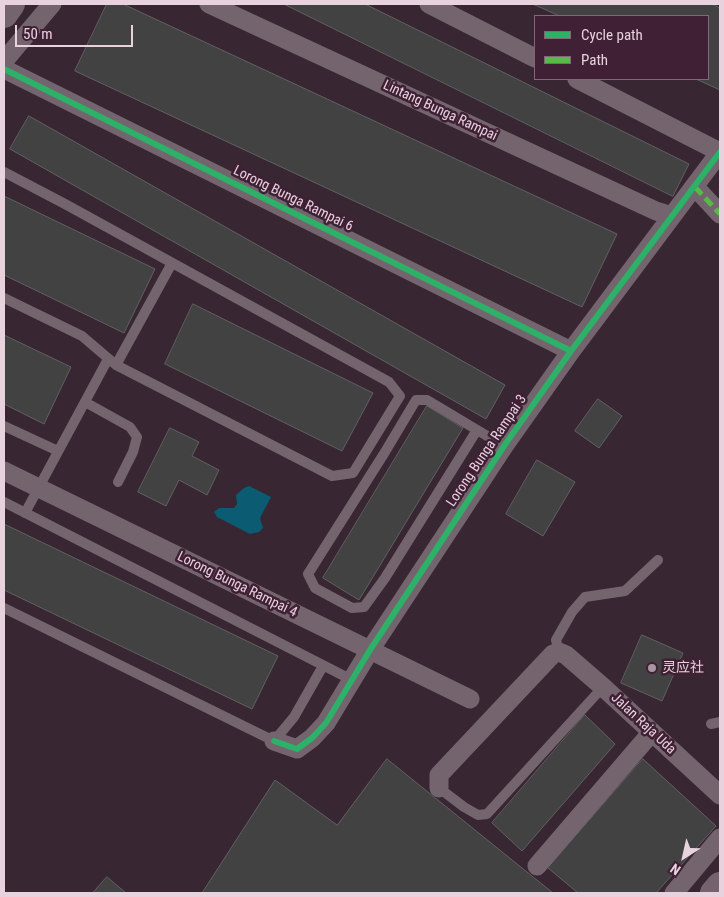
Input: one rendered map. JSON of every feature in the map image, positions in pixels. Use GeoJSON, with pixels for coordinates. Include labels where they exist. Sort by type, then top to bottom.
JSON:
{"type":"FeatureCollection","features":[{"type":"Feature","properties":{"kind":"main road"},"geometry":{"type":"LineString","coordinates":[[714,893],[720,886]]}},
{"type":"Feature","properties":{"kind":"street"},"geometry":{"type":"LineString","coordinates":[[4,14],[11,4]]}},
{"type":"Feature","properties":{"kind":"street"},"geometry":{"type":"LineString","coordinates":[[4,61],[52,4]]}},
{"type":"Feature","properties":{"kind":"street","name":"Lintang Bunga Rampai"},"geometry":{"type":"LineString","coordinates":[[209,4],[648,207],[672,216]]}},
{"type":"Feature","properties":{"kind":"street"},"geometry":{"type":"LineString","coordinates":[[429,4],[534,57]]}},
{"type":"Feature","properties":{"kind":"street","name":"Lorong Bunga Rampai 6"},"geometry":{"type":"LineString","coordinates":[[4,69],[571,351]]}},
{"type":"Feature","properties":{"kind":"street"},"geometry":{"type":"LineString","coordinates":[[579,80],[720,152]]}},
{"type":"Feature","properties":{"kind":"street","name":"Lorong Bunga Rampai 3"},"geometry":{"type":"LineString","coordinates":[[274,741],[297,749],[312,738],[326,723],[370,650],[504,446],[571,351],[720,152]]}},
{"type":"Feature","properties":{"kind":"street"},"geometry":{"type":"LineString","coordinates":[[695,187],[720,214]]}},
{"type":"Feature","properties":{"kind":"street","name":"Lorong Bunga Rampai 4"},"geometry":{"type":"LineString","coordinates":[[4,471],[470,699]]}},
{"type":"Feature","properties":{"kind":"street"},"geometry":{"type":"LineString","coordinates":[[439,788],[439,775],[442,771],[553,654],[562,654]]}},
{"type":"Feature","properties":{"kind":"street","name":"Jalan Raja Uda"},"geometry":{"type":"LineString","coordinates":[[562,654],[603,687],[720,795]]}},
{"type":"Feature","properties":{"kind":"street"},"geometry":{"type":"LineString","coordinates":[[537,866],[652,732]]}},
{"type":"Feature","properties":{"kind":"street"},"geometry":{"type":"LineString","coordinates":[[674,893],[720,838]]}},
{"type":"Feature","properties":{"kind":"lane"},"geometry":{"type":"LineString","coordinates":[[4,172],[389,382],[400,396],[353,473],[332,476],[112,362],[82,336],[4,298]]}},
{"type":"Feature","properties":{"kind":"lane"},"geometry":{"type":"LineString","coordinates":[[25,512],[85,402],[112,362],[172,263]]}},
{"type":"Feature","properties":{"kind":"lane"},"geometry":{"type":"LineString","coordinates":[[477,430],[395,563],[364,607],[352,608],[315,588],[308,574],[416,400],[428,400],[504,446]]}},
{"type":"Feature","properties":{"kind":"lane"},"geometry":{"type":"LineString","coordinates":[[85,402],[130,427],[137,437],[133,452],[118,482]]}},
{"type":"Feature","properties":{"kind":"lane"},"geometry":{"type":"LineString","coordinates":[[4,426],[58,452]]}},
{"type":"Feature","properties":{"kind":"lane"},"geometry":{"type":"LineString","coordinates":[[4,502],[352,680]]}},
{"type":"Feature","properties":{"kind":"lane"},"geometry":{"type":"LineString","coordinates":[[562,654],[556,640],[572,612],[585,597],[625,591],[658,560]]}},
{"type":"Feature","properties":{"kind":"lane"},"geometry":{"type":"LineString","coordinates":[[4,608],[274,741],[294,717],[323,666]]}},
{"type":"Feature","properties":{"kind":"lane"},"geometry":{"type":"LineString","coordinates":[[439,788],[464,808],[478,815],[487,814],[603,687]]}},
{"type":"Feature","properties":{"kind":"water"},"geometry":{"type":"Polygon","coordinates":[[[249,486],[271,497],[260,518],[263,528],[259,532],[250,534],[217,517],[214,512],[219,508],[234,508],[237,504],[236,495],[249,486]]]}},
{"type":"Feature","properties":{"kind":"building"},"geometry":{"type":"Polygon","coordinates":[[[107,4],[123,4],[617,234],[582,307],[75,71],[107,4]]]}},
{"type":"Feature","properties":{"kind":"building"},"geometry":{"type":"Polygon","coordinates":[[[284,4],[365,4],[689,164],[673,196],[284,4]]]}},
{"type":"Feature","properties":{"kind":"building"},"geometry":{"type":"Polygon","coordinates":[[[533,4],[712,4],[720,8],[720,90],[698,80],[709,80],[709,15],[558,15],[533,4]]]}},
{"type":"Feature","properties":{"kind":"building"},"geometry":{"type":"Polygon","coordinates":[[[29,116],[505,385],[486,419],[10,149],[29,116]]]}},
{"type":"Feature","properties":{"kind":"building"},"geometry":{"type":"Polygon","coordinates":[[[4,196],[155,269],[124,333],[4,275],[4,196]]]}},
{"type":"Feature","properties":{"kind":"building"},"geometry":{"type":"Polygon","coordinates":[[[193,304],[373,393],[342,451],[165,364],[193,304]]]}},
{"type":"Feature","properties":{"kind":"building"},"geometry":{"type":"Polygon","coordinates":[[[4,335],[71,367],[44,424],[4,404],[4,335]]]}},
{"type":"Feature","properties":{"kind":"building"},"geometry":{"type":"Polygon","coordinates":[[[598,399],[622,416],[599,448],[575,431],[598,399]]]}},
{"type":"Feature","properties":{"kind":"building"},"geometry":{"type":"Polygon","coordinates":[[[427,406],[463,428],[359,600],[323,578],[427,406]]]}},
{"type":"Feature","properties":{"kind":"building"},"geometry":{"type":"Polygon","coordinates":[[[170,428],[199,442],[192,456],[219,470],[207,495],[179,480],[166,506],[138,492],[170,428]]]}},
{"type":"Feature","properties":{"kind":"building"},"geometry":{"type":"Polygon","coordinates":[[[537,460],[575,482],[543,536],[506,514],[537,460]]]}},
{"type":"Feature","properties":{"kind":"building"},"geometry":{"type":"Polygon","coordinates":[[[4,524],[278,656],[252,709],[4,590],[4,524]]]}},
{"type":"Feature","properties":{"kind":"building","name":"灵应社"},"geometry":{"type":"Polygon","coordinates":[[[642,635],[683,653],[662,701],[621,683],[642,635]]]}},
{"type":"Feature","properties":{"kind":"building"},"geometry":{"type":"Polygon","coordinates":[[[585,715],[615,744],[522,851],[492,823],[585,715]]]}},
{"type":"Feature","properties":{"kind":"building"},"geometry":{"type":"Polygon","coordinates":[[[387,759],[553,893],[202,893],[275,780],[337,825],[387,759]]]}},
{"type":"Feature","properties":{"kind":"building"},"geometry":{"type":"Polygon","coordinates":[[[643,759],[716,826],[656,893],[578,893],[548,868],[643,759]]]}},
{"type":"Feature","properties":{"kind":"building"},"geometry":{"type":"Polygon","coordinates":[[[107,877],[126,893],[93,893],[107,877]]]}},
{"type":"Feature","properties":{"kind":"marked path"},"geometry":{"type":"LineString","coordinates":[[695,187],[720,214]]}},
{"type":"Feature","properties":{"kind":"cycle path"},"geometry":{"type":"LineString","coordinates":[[4,69],[571,351]]}},
{"type":"Feature","properties":{"kind":"cycle path"},"geometry":{"type":"LineString","coordinates":[[274,741],[297,749],[312,738],[326,723],[370,650],[504,446],[571,351],[720,152]]}},
{"type":"Feature","properties":{"kind":"place","name":"灵应社"},"geometry":{"type":"Point","coordinates":[652,668]}}]}
